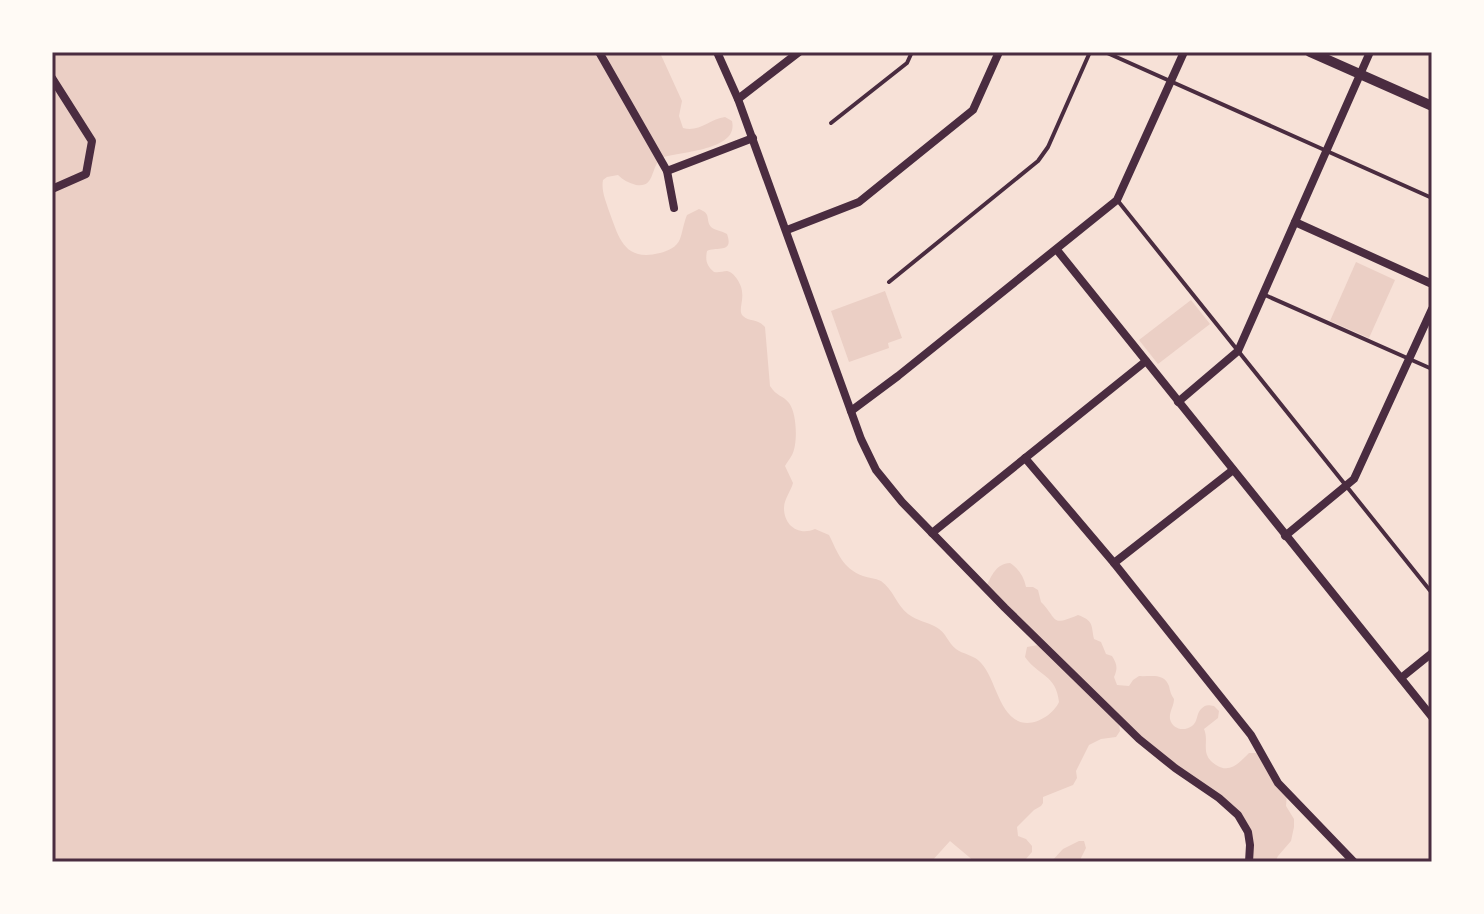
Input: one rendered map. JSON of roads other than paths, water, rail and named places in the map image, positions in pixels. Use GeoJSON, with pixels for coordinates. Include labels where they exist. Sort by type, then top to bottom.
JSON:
{"type":"FeatureCollection","features":[{"type":"Feature","properties":{"kind":"street"},"geometry":{"type":"LineString","coordinates":[[599,52],[667,171],[674,208]]}},
{"type":"Feature","properties":{"kind":"street"},"geometry":{"type":"LineString","coordinates":[[717,52],[753,138],[861,439],[876,470],[932,533],[1139,739],[1238,815],[1248,832],[1249,862]]}},
{"type":"Feature","properties":{"kind":"street"},"geometry":{"type":"LineString","coordinates":[[738,99],[799,52]]}},
{"type":"Feature","properties":{"kind":"street"},"geometry":{"type":"LineString","coordinates":[[787,230],[859,202],[973,110],[999,52]]}},
{"type":"Feature","properties":{"kind":"street"},"geometry":{"type":"LineString","coordinates":[[851,411],[1117,200],[1184,52]]}},
{"type":"Feature","properties":{"kind":"street"},"geometry":{"type":"LineString","coordinates":[[1310,52],[1432,106]]}},
{"type":"Feature","properties":{"kind":"street"},"geometry":{"type":"LineString","coordinates":[[1178,402],[1238,351],[1370,52]]}},
{"type":"Feature","properties":{"kind":"street"},"geometry":{"type":"LineString","coordinates":[[52,78],[92,141],[86,174],[52,189]]}},
{"type":"Feature","properties":{"kind":"street"},"geometry":{"type":"LineString","coordinates":[[667,171],[753,138]]}},
{"type":"Feature","properties":{"kind":"street"},"geometry":{"type":"LineString","coordinates":[[1295,222],[1432,284]]}},
{"type":"Feature","properties":{"kind":"street"},"geometry":{"type":"LineString","coordinates":[[1057,250],[1432,717]]}},
{"type":"Feature","properties":{"kind":"street"},"geometry":{"type":"LineString","coordinates":[[1285,536],[1354,479],[1432,309]]}},
{"type":"Feature","properties":{"kind":"street"},"geometry":{"type":"LineString","coordinates":[[932,533],[1146,361]]}},
{"type":"Feature","properties":{"kind":"street"},"geometry":{"type":"LineString","coordinates":[[1025,458],[1114,563],[1251,735],[1278,783],[1354,862]]}},
{"type":"Feature","properties":{"kind":"street"},"geometry":{"type":"LineString","coordinates":[[1114,563],[1233,470]]}},
{"type":"Feature","properties":{"kind":"street"},"geometry":{"type":"LineString","coordinates":[[1401,678],[1432,653]]}},
{"type":"Feature","properties":{"kind":"lane"},"geometry":{"type":"LineString","coordinates":[[831,123],[907,63],[912,52]]}},
{"type":"Feature","properties":{"kind":"lane"},"geometry":{"type":"LineString","coordinates":[[889,282],[1038,161],[1048,147],[1090,52]]}},
{"type":"Feature","properties":{"kind":"lane"},"geometry":{"type":"LineString","coordinates":[[1105,52],[1432,198]]}},
{"type":"Feature","properties":{"kind":"lane"},"geometry":{"type":"LineString","coordinates":[[1117,200],[1432,593]]}},
{"type":"Feature","properties":{"kind":"lane"},"geometry":{"type":"LineString","coordinates":[[1263,294],[1432,369]]}}]}
